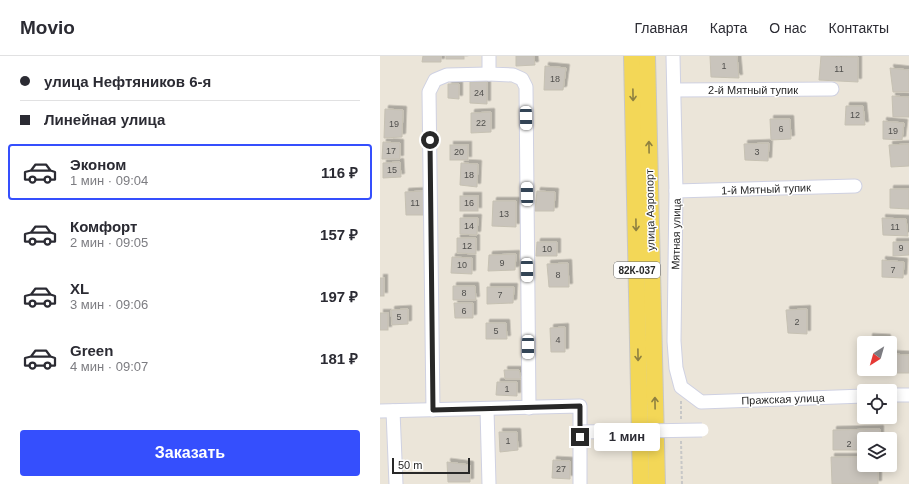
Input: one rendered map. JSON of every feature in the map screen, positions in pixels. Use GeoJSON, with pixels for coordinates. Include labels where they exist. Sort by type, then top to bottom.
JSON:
{"type":"FeatureCollection","features":[{"type":"Feature","properties":{"kind":"main road","name":"улица Аэропорт"},"geometry":{"type":"LineString","coordinates":[[632,56],[641,484]]}},
{"type":"Feature","properties":{"kind":"main road","name":"улица Аэропорт"},"geometry":{"type":"LineString","coordinates":[[647,56],[657,484]]}},
{"type":"Feature","properties":{"kind":"street"},"geometry":{"type":"LineString","coordinates":[[489,56],[489,74]]}},
{"type":"Feature","properties":{"kind":"street","name":"Мятная улица"},"geometry":{"type":"LineString","coordinates":[[673,56],[675,90],[676,192],[674,341],[676,368],[681,386],[701,402]]}},
{"type":"Feature","properties":{"kind":"street"},"geometry":{"type":"LineString","coordinates":[[433,410],[429,92],[435,80],[447,75],[489,74],[513,75],[522,79],[526,87],[529,408]]}},
{"type":"Feature","properties":{"kind":"street","name":"2-й Мятный тупик"},"geometry":{"type":"LineString","coordinates":[[675,90],[832,90]]}},
{"type":"Feature","properties":{"kind":"street","name":"1-й Мятный тупик"},"geometry":{"type":"LineString","coordinates":[[676,192],[855,186]]}},
{"type":"Feature","properties":{"kind":"street"},"geometry":{"type":"LineString","coordinates":[[897,395],[909,395]]}},
{"type":"Feature","properties":{"kind":"street","name":"Пражская улица"},"geometry":{"type":"LineString","coordinates":[[701,402],[857,396]]}},
{"type":"Feature","properties":{"kind":"street"},"geometry":{"type":"LineString","coordinates":[[380,411],[580,406],[580,484]]}},
{"type":"Feature","properties":{"kind":"street"},"geometry":{"type":"LineString","coordinates":[[487,409],[489,484]]}},
{"type":"Feature","properties":{"kind":"street"},"geometry":{"type":"LineString","coordinates":[[393,411],[396,484]]}},
{"type":"Feature","properties":{"kind":"street"},"geometry":{"type":"LineString","coordinates":[[581,432],[702,430]]}},
{"type":"Feature","properties":{"kind":"path"},"geometry":{"type":"LineString","coordinates":[[681,455],[682,484]]}},
{"type":"Feature","properties":{"kind":"building"},"geometry":{"type":"Polygon","coordinates":[[[423,56],[441,56],[441,62],[422,62],[423,56]]]}},
{"type":"Feature","properties":{"kind":"building"},"geometry":{"type":"Polygon","coordinates":[[[446,56],[464,56],[464,59],[446,59],[446,56]]]}},
{"type":"Feature","properties":{"kind":"building"},"geometry":{"type":"Polygon","coordinates":[[[516,56],[534,56],[535,65],[516,66],[516,56]]]}},
{"type":"Feature","properties":{"kind":"building"},"geometry":{"type":"Polygon","coordinates":[[[710,56],[737,56],[739,78],[711,77],[710,56]]]}},
{"type":"Feature","properties":{"kind":"building"},"geometry":{"type":"Polygon","coordinates":[[[821,56],[858,57],[858,82],[819,80],[821,56]]]}},
{"type":"Feature","properties":{"kind":"building"},"geometry":{"type":"Polygon","coordinates":[[[545,66],[566,68],[563,90],[544,90],[545,66]]]}},
{"type":"Feature","properties":{"kind":"building"},"geometry":{"type":"Polygon","coordinates":[[[890,68],[909,70],[909,92],[893,92],[890,68]]]}},
{"type":"Feature","properties":{"kind":"building"},"geometry":{"type":"Polygon","coordinates":[[[470,82],[487,82],[487,104],[470,103],[470,82]]]}},
{"type":"Feature","properties":{"kind":"building"},"geometry":{"type":"Polygon","coordinates":[[[448,84],[459,84],[459,99],[448,98],[448,84]]]}},
{"type":"Feature","properties":{"kind":"building"},"geometry":{"type":"Polygon","coordinates":[[[892,96],[909,97],[909,117],[893,117],[892,96]]]}},
{"type":"Feature","properties":{"kind":"building"},"geometry":{"type":"Polygon","coordinates":[[[846,106],[863,106],[865,125],[845,125],[846,106]]]}},
{"type":"Feature","properties":{"kind":"building"},"geometry":{"type":"Polygon","coordinates":[[[385,109],[403,110],[402,137],[384,138],[385,109]]]}},
{"type":"Feature","properties":{"kind":"building"},"geometry":{"type":"Polygon","coordinates":[[[491,112],[491,132],[471,133],[471,113],[491,112]]]}},
{"type":"Feature","properties":{"kind":"building"},"geometry":{"type":"Polygon","coordinates":[[[770,119],[790,119],[791,139],[771,140],[770,119]]]}},
{"type":"Feature","properties":{"kind":"building"},"geometry":{"type":"Polygon","coordinates":[[[883,121],[904,123],[902,140],[883,139],[883,121]]]}},
{"type":"Feature","properties":{"kind":"building"},"geometry":{"type":"Polygon","coordinates":[[[383,142],[400,143],[400,159],[382,159],[383,142]]]}},
{"type":"Feature","properties":{"kind":"building"},"geometry":{"type":"Polygon","coordinates":[[[769,143],[768,161],[745,160],[744,144],[769,143]]]}},
{"type":"Feature","properties":{"kind":"building"},"geometry":{"type":"Polygon","coordinates":[[[909,144],[909,166],[891,167],[889,145],[909,144]]]}},
{"type":"Feature","properties":{"kind":"building"},"geometry":{"type":"Polygon","coordinates":[[[450,145],[468,145],[468,160],[450,160],[450,145]]]}},
{"type":"Feature","properties":{"kind":"building"},"geometry":{"type":"Polygon","coordinates":[[[400,162],[401,177],[383,178],[383,163],[400,162]]]}},
{"type":"Feature","properties":{"kind":"building"},"geometry":{"type":"Polygon","coordinates":[[[461,163],[478,164],[477,187],[460,185],[461,163]]]}},
{"type":"Feature","properties":{"kind":"building"},"geometry":{"type":"Polygon","coordinates":[[[890,189],[909,189],[909,209],[890,208],[890,189]]]}},
{"type":"Feature","properties":{"kind":"building"},"geometry":{"type":"Polygon","coordinates":[[[423,191],[424,215],[406,215],[405,192],[423,191]]]}},
{"type":"Feature","properties":{"kind":"building"},"geometry":{"type":"Polygon","coordinates":[[[537,191],[555,192],[554,211],[535,211],[537,191]]]}},
{"type":"Feature","properties":{"kind":"building"},"geometry":{"type":"Polygon","coordinates":[[[460,196],[478,196],[478,211],[460,211],[460,196]]]}},
{"type":"Feature","properties":{"kind":"building"},"geometry":{"type":"Polygon","coordinates":[[[493,201],[516,201],[516,227],[492,226],[493,201]]]}},
{"type":"Feature","properties":{"kind":"building"},"geometry":{"type":"Polygon","coordinates":[[[460,218],[478,218],[477,235],[460,234],[460,218]]]}},
{"type":"Feature","properties":{"kind":"building"},"geometry":{"type":"Polygon","coordinates":[[[882,218],[906,219],[908,236],[883,235],[882,218]]]}},
{"type":"Feature","properties":{"kind":"building"},"geometry":{"type":"Polygon","coordinates":[[[457,238],[476,238],[476,254],[457,253],[457,238]]]}},
{"type":"Feature","properties":{"kind":"building"},"geometry":{"type":"Polygon","coordinates":[[[537,242],[557,242],[557,256],[536,256],[537,242]]]}},
{"type":"Feature","properties":{"kind":"building"},"geometry":{"type":"Polygon","coordinates":[[[893,242],[909,242],[909,255],[893,256],[893,242]]]}},
{"type":"Feature","properties":{"kind":"building"},"geometry":{"type":"Polygon","coordinates":[[[516,254],[515,270],[488,271],[489,255],[516,254]]]}},
{"type":"Feature","properties":{"kind":"building"},"geometry":{"type":"Polygon","coordinates":[[[452,257],[472,258],[472,274],[451,273],[452,257]]]}},
{"type":"Feature","properties":{"kind":"building"},"geometry":{"type":"Polygon","coordinates":[[[882,260],[904,262],[903,278],[882,277],[882,260]]]}},
{"type":"Feature","properties":{"kind":"building"},"geometry":{"type":"Polygon","coordinates":[[[568,263],[569,287],[549,287],[547,264],[568,263]]]}},
{"type":"Feature","properties":{"kind":"building"},"geometry":{"type":"Polygon","coordinates":[[[380,278],[384,278],[384,296],[380,296],[380,278]]]}},
{"type":"Feature","properties":{"kind":"building"},"geometry":{"type":"Polygon","coordinates":[[[453,286],[475,286],[476,300],[453,300],[453,286]]]}},
{"type":"Feature","properties":{"kind":"building"},"geometry":{"type":"Polygon","coordinates":[[[487,287],[514,287],[513,303],[487,304],[487,287]]]}},
{"type":"Feature","properties":{"kind":"building"},"geometry":{"type":"Polygon","coordinates":[[[454,303],[473,303],[473,318],[455,318],[454,303]]]}},
{"type":"Feature","properties":{"kind":"building"},"geometry":{"type":"Polygon","coordinates":[[[408,309],[408,324],[392,325],[391,310],[408,309]]]}},
{"type":"Feature","properties":{"kind":"building"},"geometry":{"type":"Polygon","coordinates":[[[807,309],[807,334],[788,333],[786,310],[807,309]]]}},
{"type":"Feature","properties":{"kind":"building"},"geometry":{"type":"Polygon","coordinates":[[[380,313],[388,313],[388,330],[380,330],[380,313]]]}},
{"type":"Feature","properties":{"kind":"building"},"geometry":{"type":"Polygon","coordinates":[[[486,323],[506,323],[507,339],[486,339],[486,323]]]}},
{"type":"Feature","properties":{"kind":"building"},"geometry":{"type":"Polygon","coordinates":[[[565,327],[565,352],[551,352],[550,328],[565,327]]]}},
{"type":"Feature","properties":{"kind":"building"},"geometry":{"type":"Polygon","coordinates":[[[897,354],[909,355],[909,373],[897,373],[897,354]]]}},
{"type":"Feature","properties":{"kind":"building"},"geometry":{"type":"Polygon","coordinates":[[[504,370],[519,370],[521,379],[505,379],[504,370]]]}},
{"type":"Feature","properties":{"kind":"building"},"geometry":{"type":"Polygon","coordinates":[[[497,382],[517,382],[517,396],[496,395],[497,382]]]}},
{"type":"Feature","properties":{"kind":"building"},"geometry":{"type":"Polygon","coordinates":[[[880,429],[880,432],[857,432],[857,450],[833,450],[833,430],[880,429]]]}},
{"type":"Feature","properties":{"kind":"building"},"geometry":{"type":"Polygon","coordinates":[[[499,432],[517,432],[518,450],[500,452],[499,432]]]}},
{"type":"Feature","properties":{"kind":"building"},"geometry":{"type":"Polygon","coordinates":[[[831,457],[857,457],[857,472],[878,472],[878,484],[832,484],[831,457]]]}},
{"type":"Feature","properties":{"kind":"building"},"geometry":{"type":"Polygon","coordinates":[[[553,460],[570,461],[570,479],[552,478],[553,460]]]}},
{"type":"Feature","properties":{"kind":"building"},"geometry":{"type":"Polygon","coordinates":[[[447,462],[470,465],[470,482],[448,482],[447,462]]]}},
{"type":"Feature","properties":{"kind":"route"},"geometry":{"type":"LineString","coordinates":[[430,140],[433,410],[580,406],[580,437]]}}]}
